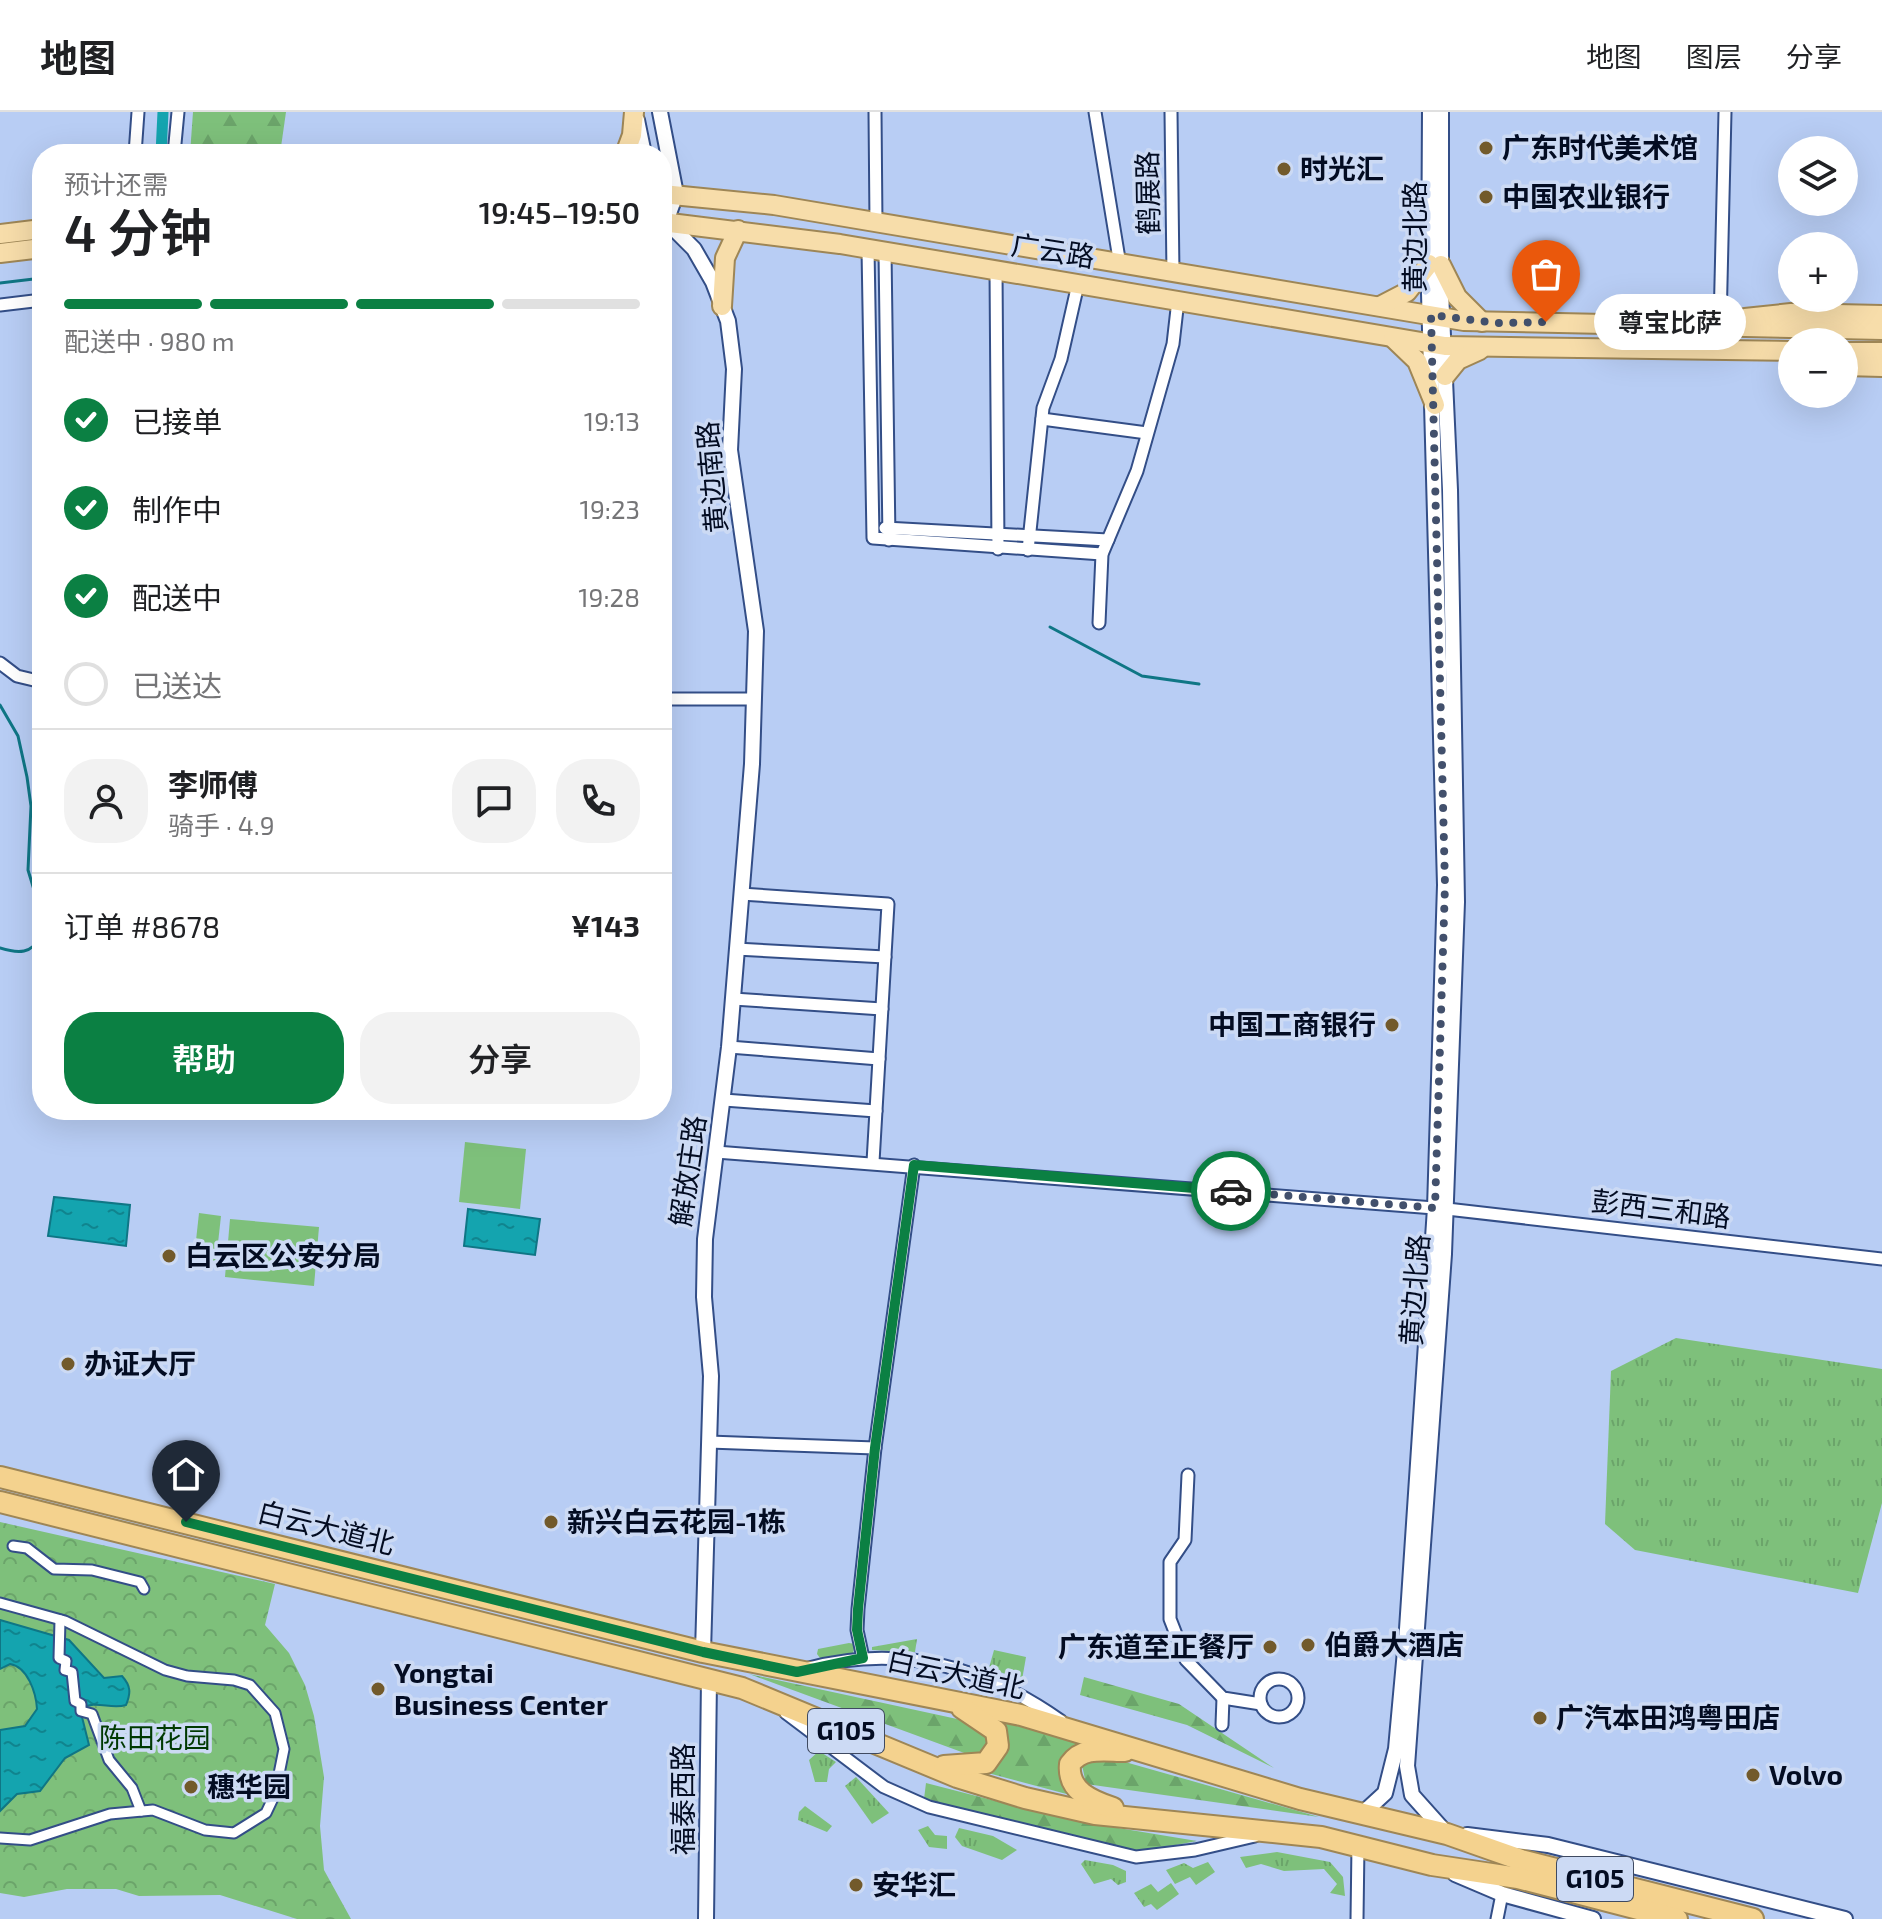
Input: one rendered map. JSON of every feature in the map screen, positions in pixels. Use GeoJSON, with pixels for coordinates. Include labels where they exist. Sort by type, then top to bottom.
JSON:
{"type":"FeatureCollection","features":[{"type":"Feature","properties":{"kind":"highway","name":"白云大道北"},"geometry":{"type":"LineString","coordinates":[[0,1477],[703,1652],[944,1698],[1071,1729],[1261,1788],[1447,1834],[1521,1860],[1749,1918]]}},
{"type":"Feature","properties":{"kind":"highway","name":"白云大道北"},"geometry":{"type":"LineString","coordinates":[[0,1502],[709,1679],[763,1695],[981,1786],[1064,1808],[1278,1830],[1358,1844],[1432,1865],[1518,1878],[1677,1919]]}},
{"type":"Feature","properties":{"kind":"highway"},"geometry":{"type":"LineString","coordinates":[[928,1766],[968,1767],[986,1763],[998,1746],[996,1731],[990,1725],[944,1698]]}},
{"type":"Feature","properties":{"kind":"highway"},"geometry":{"type":"LineString","coordinates":[[1145,1750],[1079,1754],[1069,1771],[1077,1789],[1089,1799],[1148,1819]]}},
{"type":"Feature","properties":{"kind":"main road"},"geometry":{"type":"LineString","coordinates":[[629,144],[634,112]]}},
{"type":"Feature","properties":{"kind":"main road","name":"广云路"},"geometry":{"type":"LineString","coordinates":[[672,194],[837,216],[1173,274],[1482,322],[1720,325]]}},
{"type":"Feature","properties":{"kind":"main road"},"geometry":{"type":"LineString","coordinates":[[837,216],[831,230],[840,244]]}},
{"type":"Feature","properties":{"kind":"main road","name":"广云路"},"geometry":{"type":"LineString","coordinates":[[672,220],[840,244],[1439,346],[1483,349],[1720,349]]}},
{"type":"Feature","properties":{"kind":"main road"},"geometry":{"type":"LineString","coordinates":[[0,234],[32,230]]}},
{"type":"Feature","properties":{"kind":"main road"},"geometry":{"type":"LineString","coordinates":[[722,306],[725,258],[738,230]]}},
{"type":"Feature","properties":{"kind":"main road"},"geometry":{"type":"LineString","coordinates":[[0,253],[32,249]]}},
{"type":"Feature","properties":{"kind":"main road"},"geometry":{"type":"LineString","coordinates":[[1380,306],[1409,289],[1435,264],[1457,297],[1482,322]]}},
{"type":"Feature","properties":{"kind":"main road"},"geometry":{"type":"LineString","coordinates":[[1337,328],[1342,300]]}},
{"type":"Feature","properties":{"kind":"main road"},"geometry":{"type":"LineString","coordinates":[[1720,325],[1768,315],[1882,315]]}},
{"type":"Feature","properties":{"kind":"main road"},"geometry":{"type":"LineString","coordinates":[[1543,348],[1546,322]]}},
{"type":"Feature","properties":{"kind":"main road"},"geometry":{"type":"LineString","coordinates":[[1720,325],[1882,330]]}},
{"type":"Feature","properties":{"kind":"main road"},"geometry":{"type":"LineString","coordinates":[[1393,338],[1417,361],[1435,405]]}},
{"type":"Feature","properties":{"kind":"main road"},"geometry":{"type":"LineString","coordinates":[[1445,376],[1458,360],[1483,349]]}},
{"type":"Feature","properties":{"kind":"main road"},"geometry":{"type":"LineString","coordinates":[[1720,349],[1778,351]]}},
{"type":"Feature","properties":{"kind":"main road"},"geometry":{"type":"LineString","coordinates":[[1720,349],[1778,360]]}},
{"type":"Feature","properties":{"kind":"main road"},"geometry":{"type":"LineString","coordinates":[[1858,352],[1882,352]]}},
{"type":"Feature","properties":{"kind":"main road"},"geometry":{"type":"LineString","coordinates":[[1858,366],[1882,367]]}},
{"type":"Feature","properties":{"kind":"street"},"geometry":{"type":"LineString","coordinates":[[136,144],[138,112]]}},
{"type":"Feature","properties":{"kind":"street"},"geometry":{"type":"LineString","coordinates":[[175,144],[178,112]]}},
{"type":"Feature","properties":{"kind":"street"},"geometry":{"type":"LineString","coordinates":[[634,112],[642,144]]}},
{"type":"Feature","properties":{"kind":"street"},"geometry":{"type":"LineString","coordinates":[[660,112],[664,144]]}},
{"type":"Feature","properties":{"kind":"street"},"geometry":{"type":"LineString","coordinates":[[875,112],[876,223]]}},
{"type":"Feature","properties":{"kind":"street"},"geometry":{"type":"LineString","coordinates":[[1095,112],[1120,265]]}},
{"type":"Feature","properties":{"kind":"street","name":"鹤展路"},"geometry":{"type":"LineString","coordinates":[[1171,112],[1173,274]]}},
{"type":"Feature","properties":{"kind":"street","name":"黄边北路"},"geometry":{"type":"LineString","coordinates":[[1430,112],[1437,316],[1445,376],[1457,887],[1407,1766],[1412,1795],[1447,1834]]}},
{"type":"Feature","properties":{"kind":"street","name":"黄边北路"},"geometry":{"type":"LineString","coordinates":[[1435,264],[1441,112]]}},
{"type":"Feature","properties":{"kind":"street"},"geometry":{"type":"LineString","coordinates":[[1720,325],[1725,112]]}},
{"type":"Feature","properties":{"kind":"street","name":"黄边南路"},"geometry":{"type":"LineString","coordinates":[[672,228],[694,249],[728,321],[734,369],[730,450],[756,617],[753,699]]}},
{"type":"Feature","properties":{"kind":"street"},"geometry":{"type":"LineString","coordinates":[[876,250],[873,538],[889,534],[998,534],[1108,540]]}},
{"type":"Feature","properties":{"kind":"street"},"geometry":{"type":"LineString","coordinates":[[876,250],[889,534]]}},
{"type":"Feature","properties":{"kind":"street"},"geometry":{"type":"LineString","coordinates":[[996,270],[998,549]]}},
{"type":"Feature","properties":{"kind":"street"},"geometry":{"type":"LineString","coordinates":[[1028,550],[1042,419],[1068,333],[1078,284]]}},
{"type":"Feature","properties":{"kind":"street"},"geometry":{"type":"LineString","coordinates":[[1099,623],[1102,554],[1137,471],[1173,344],[1178,300]]}},
{"type":"Feature","properties":{"kind":"street"},"geometry":{"type":"LineString","coordinates":[[0,305],[32,301]]}},
{"type":"Feature","properties":{"kind":"street","name":"黄边北路"},"geometry":{"type":"LineString","coordinates":[[1361,1815],[1385,1793],[1396,1749],[1441,1209],[1445,885],[1435,405],[1439,346]]}},
{"type":"Feature","properties":{"kind":"street"},"geometry":{"type":"LineString","coordinates":[[1042,419],[1147,433]]}},
{"type":"Feature","properties":{"kind":"street"},"geometry":{"type":"LineString","coordinates":[[889,534],[998,549],[1102,554]]}},
{"type":"Feature","properties":{"kind":"street"},"geometry":{"type":"LineString","coordinates":[[0,663],[17,676],[32,680]]}},
{"type":"Feature","properties":{"kind":"street"},"geometry":{"type":"LineString","coordinates":[[672,699],[753,699]]}},
{"type":"Feature","properties":{"kind":"street","name":"解放庄路"},"geometry":{"type":"LineString","coordinates":[[703,1652],[711,1376],[704,1269],[706,1212],[729,1047],[752,764],[753,699]]}},
{"type":"Feature","properties":{"kind":"street"},"geometry":{"type":"LineString","coordinates":[[741,894],[888,904],[873,1162]]}},
{"type":"Feature","properties":{"kind":"street"},"geometry":{"type":"LineString","coordinates":[[736,949],[885,957]]}},
{"type":"Feature","properties":{"kind":"street"},"geometry":{"type":"LineString","coordinates":[[733,999],[882,1009]]}},
{"type":"Feature","properties":{"kind":"street"},"geometry":{"type":"LineString","coordinates":[[729,1047],[879,1059]]}},
{"type":"Feature","properties":{"kind":"street"},"geometry":{"type":"LineString","coordinates":[[724,1100],[876,1111]]}},
{"type":"Feature","properties":{"kind":"street","name":"彭西三和路"},"geometry":{"type":"LineString","coordinates":[[716,1152],[914,1165],[1441,1209],[1882,1259]]}},
{"type":"Feature","properties":{"kind":"street"},"geometry":{"type":"LineString","coordinates":[[863,1658],[857,1630],[858,1609],[875,1448],[914,1165]]}},
{"type":"Feature","properties":{"kind":"street"},"geometry":{"type":"LineString","coordinates":[[709,1442],[875,1448]]}},
{"type":"Feature","properties":{"kind":"street"},"geometry":{"type":"LineString","coordinates":[[1188,1475],[1185,1540],[1170,1562],[1170,1619],[1186,1660],[1223,1698],[1261,1704]]}},
{"type":"Feature","properties":{"kind":"street"},"geometry":{"type":"LineString","coordinates":[[13,1546],[27,1548],[54,1569],[92,1570],[140,1582],[144,1589]]}},
{"type":"Feature","properties":{"kind":"street"},"geometry":{"type":"LineString","coordinates":[[0,1603],[60,1620],[165,1670],[250,1685],[275,1713],[284,1749],[275,1794],[266,1813],[234,1833],[205,1830],[172,1815],[141,1811],[110,1814],[30,1840],[0,1838]]}},
{"type":"Feature","properties":{"kind":"street"},"geometry":{"type":"LineString","coordinates":[[60,1620],[59,1658],[66,1661],[65,1670],[72,1672],[75,1701],[81,1704],[81,1711],[92,1714],[109,1760],[132,1788],[141,1811]]}},
{"type":"Feature","properties":{"kind":"street"},"geometry":{"type":"LineString","coordinates":[[797,1672],[863,1658],[922,1663],[979,1675],[1016,1691],[1071,1729]]}},
{"type":"Feature","properties":{"kind":"street","name":"福泰西路"},"geometry":{"type":"LineString","coordinates":[[706,1919],[709,1679]]}},
{"type":"Feature","properties":{"kind":"street"},"geometry":{"type":"LineString","coordinates":[[763,1695],[847,1763],[898,1795],[929,1807],[1136,1857],[1195,1850],[1278,1830]]}},
{"type":"Feature","properties":{"kind":"street"},"geometry":{"type":"LineString","coordinates":[[1222,1725],[1223,1698]]}},
{"type":"Feature","properties":{"kind":"street"},"geometry":{"type":"LineString","coordinates":[[1447,1834],[1540,1843],[1845,1919]]}},
{"type":"Feature","properties":{"kind":"street"},"geometry":{"type":"LineString","coordinates":[[1357,1919],[1358,1844]]}},
{"type":"Feature","properties":{"kind":"street"},"geometry":{"type":"LineString","coordinates":[[1432,1865],[1502,1894],[1576,1917],[1593,1919]]}},
{"type":"Feature","properties":{"kind":"street"},"geometry":{"type":"LineString","coordinates":[[1497,1919],[1502,1894]]}},
{"type":"Feature","properties":{"kind":"green space"},"geometry":{"type":"Polygon","coordinates":[[[193,112],[286,112],[281,144],[191,144],[193,112]]]}},
{"type":"Feature","properties":{"kind":"green space"},"geometry":{"type":"Polygon","coordinates":[[[465,1142],[526,1149],[520,1209],[459,1202],[465,1142]]]}},
{"type":"Feature","properties":{"kind":"green space"},"geometry":{"type":"Polygon","coordinates":[[[199,1213],[221,1216],[216,1261],[194,1259],[199,1213]]]}},
{"type":"Feature","properties":{"kind":"green space"},"geometry":{"type":"Polygon","coordinates":[[[230,1219],[319,1227],[314,1286],[225,1277],[230,1219]]]}},
{"type":"Feature","properties":{"kind":"green space"},"geometry":{"type":"Polygon","coordinates":[[[1676,1338],[1882,1369],[1882,1503],[1858,1593],[1635,1550],[1605,1524],[1611,1371],[1676,1338]]]}},
{"type":"Feature","properties":{"kind":"green space","name":"陈田花园"},"geometry":{"type":"Polygon","coordinates":[[[0,1522],[275,1584],[265,1625],[289,1653],[305,1685],[314,1716],[324,1777],[320,1826],[324,1870],[351,1919],[297,1919],[220,1895],[139,1896],[116,1889],[67,1889],[24,1897],[0,1893],[0,1522]]]}},
{"type":"Feature","properties":{"kind":"green space"},"geometry":{"type":"Polygon","coordinates":[[[917,1639],[915,1652],[872,1650],[872,1647],[917,1639]]]}},
{"type":"Feature","properties":{"kind":"green space"},"geometry":{"type":"Polygon","coordinates":[[[855,1644],[853,1653],[820,1658],[817,1654],[818,1649],[855,1644]]]}},
{"type":"Feature","properties":{"kind":"green space"},"geometry":{"type":"Polygon","coordinates":[[[994,1650],[1026,1657],[1022,1680],[989,1668],[994,1650]]]}},
{"type":"Feature","properties":{"kind":"green space"},"geometry":{"type":"Polygon","coordinates":[[[749,1674],[971,1722],[989,1735],[985,1751],[967,1754],[749,1674]]]}},
{"type":"Feature","properties":{"kind":"green space"},"geometry":{"type":"Polygon","coordinates":[[[1084,1677],[1179,1704],[1274,1768],[1187,1725],[1080,1695],[1084,1677]]]}},
{"type":"Feature","properties":{"kind":"green space"},"geometry":{"type":"Polygon","coordinates":[[[1003,1718],[1090,1742],[1080,1745],[1074,1796],[988,1773],[1006,1748],[1003,1718]]]}},
{"type":"Feature","properties":{"kind":"green space"},"geometry":{"type":"Polygon","coordinates":[[[819,1751],[836,1762],[829,1769],[827,1782],[815,1782],[809,1760],[819,1751]]]}},
{"type":"Feature","properties":{"kind":"green space"},"geometry":{"type":"Polygon","coordinates":[[[1111,1758],[1319,1817],[1086,1784],[1082,1765],[1087,1760],[1111,1758]]]}},
{"type":"Feature","properties":{"kind":"green space"},"geometry":{"type":"Polygon","coordinates":[[[856,1777],[889,1813],[872,1824],[845,1786],[856,1777]]]}},
{"type":"Feature","properties":{"kind":"green space"},"geometry":{"type":"Polygon","coordinates":[[[926,1783],[1070,1820],[1197,1841],[1139,1852],[930,1802],[924,1799],[926,1783]]]}},
{"type":"Feature","properties":{"kind":"green space"},"geometry":{"type":"Polygon","coordinates":[[[805,1806],[832,1826],[827,1832],[798,1820],[799,1812],[805,1806]]]}},
{"type":"Feature","properties":{"kind":"green space"},"geometry":{"type":"Polygon","coordinates":[[[928,1826],[935,1835],[947,1836],[947,1849],[929,1847],[918,1830],[928,1826]]]}},
{"type":"Feature","properties":{"kind":"green space"},"geometry":{"type":"Polygon","coordinates":[[[959,1828],[993,1836],[1017,1850],[1002,1860],[962,1846],[955,1837],[959,1828]]]}},
{"type":"Feature","properties":{"kind":"green space"},"geometry":{"type":"Polygon","coordinates":[[[1277,1852],[1330,1862],[1343,1877],[1345,1896],[1330,1893],[1337,1884],[1324,1869],[1284,1871],[1261,1864],[1246,1868],[1240,1857],[1277,1852]]]}},
{"type":"Feature","properties":{"kind":"green space"},"geometry":{"type":"Polygon","coordinates":[[[1085,1860],[1113,1865],[1126,1871],[1126,1882],[1118,1885],[1111,1879],[1094,1884],[1081,1864],[1085,1860]]]}},
{"type":"Feature","properties":{"kind":"green space"},"geometry":{"type":"Polygon","coordinates":[[[1208,1862],[1215,1872],[1196,1885],[1190,1877],[1175,1884],[1166,1870],[1184,1863],[1193,1868],[1208,1862]]]}},
{"type":"Feature","properties":{"kind":"green space"},"geometry":{"type":"Polygon","coordinates":[[[1171,1883],[1179,1894],[1157,1910],[1151,1904],[1144,1907],[1134,1893],[1151,1884],[1158,1892],[1171,1883]]]}},
{"type":"Feature","properties":{"kind":"water"},"geometry":{"type":"Polygon","coordinates":[[[54,1197],[130,1205],[126,1246],[48,1236],[54,1197]]]}},
{"type":"Feature","properties":{"kind":"water"},"geometry":{"type":"Polygon","coordinates":[[[468,1209],[540,1219],[535,1255],[464,1246],[468,1209]]]}},
{"type":"Feature","properties":{"kind":"water"},"geometry":{"type":"Polygon","coordinates":[[[0,1620],[69,1640],[104,1678],[122,1676],[129,1686],[129,1693],[126,1705],[92,1705],[80,1709],[89,1745],[65,1758],[40,1791],[17,1794],[0,1811],[0,1730],[25,1726],[37,1709],[33,1689],[22,1670],[10,1664],[0,1669],[0,1620]]]}},
{"type":"Feature","properties":{"kind":"waterway"},"geometry":{"type":"LineString","coordinates":[[161,144],[163,112]]}},
{"type":"Feature","properties":{"kind":"waterway"},"geometry":{"type":"LineString","coordinates":[[0,283],[32,279]]}},
{"type":"Feature","properties":{"kind":"waterway"},"geometry":{"type":"LineString","coordinates":[[1050,627],[1142,676],[1199,684]]}},
{"type":"Feature","properties":{"kind":"waterway"},"geometry":{"type":"LineString","coordinates":[[0,705],[18,736],[27,777],[31,806],[28,870],[32,883]]}},
{"type":"Feature","properties":{"kind":"waterway"},"geometry":{"type":"LineString","coordinates":[[0,948],[24,951],[32,947]]}},
{"type":"Feature","properties":{"kind":"way so far"},"geometry":{"type":"LineString","coordinates":[[1231,1191],[1435,1208],[1445,885],[1431,315],[1464,321],[1546,322]]}},
{"type":"Feature","properties":{"kind":"place","name":"广东时代美术馆"},"geometry":{"type":"Point","coordinates":[1486,148]}},
{"type":"Feature","properties":{"kind":"place","name":"时光汇"},"geometry":{"type":"Point","coordinates":[1284,169]}},
{"type":"Feature","properties":{"kind":"place","name":"中国农业银行"},"geometry":{"type":"Point","coordinates":[1486,197]}},
{"type":"Feature","properties":{"kind":"place","name":"尊宝比萨"},"geometry":{"type":"Point","coordinates":[1546,322]}},
{"type":"Feature","properties":{"kind":"place","name":"中国工商银行"},"geometry":{"type":"Point","coordinates":[1392,1025]}},
{"type":"Feature","properties":{"kind":"place","name":"白云区公安分局"},"geometry":{"type":"Point","coordinates":[169,1256]}},
{"type":"Feature","properties":{"kind":"place","name":"办证大厅"},"geometry":{"type":"Point","coordinates":[68,1364]}},
{"type":"Feature","properties":{"kind":"place","name":"新兴白云花园-1栋"},"geometry":{"type":"Point","coordinates":[551,1522]}},
{"type":"Feature","properties":{"kind":"place","name":"伯爵大酒店"},"geometry":{"type":"Point","coordinates":[1308,1645]}},
{"type":"Feature","properties":{"kind":"place","name":"广东道至正餐厅"},"geometry":{"type":"Point","coordinates":[1270,1647]}},
{"type":"Feature","properties":{"kind":"place","name":"Yongtai Business Center"},"geometry":{"type":"Point","coordinates":[378,1689]}},
{"type":"Feature","properties":{"kind":"place","name":"广汽本田鸿粤田店"},"geometry":{"type":"Point","coordinates":[1540,1718]}},
{"type":"Feature","properties":{"kind":"place","name":"Volvo"},"geometry":{"type":"Point","coordinates":[1753,1775]}},
{"type":"Feature","properties":{"kind":"place","name":"穗华园"},"geometry":{"type":"Point","coordinates":[191,1787]}},
{"type":"Feature","properties":{"kind":"place","name":"安华汇"},"geometry":{"type":"Point","coordinates":[856,1885]}},
{"type":"Feature","properties":{"kind":"route"},"geometry":{"type":"LineString","coordinates":[[186,1522],[703,1652],[797,1672],[831,1662],[863,1658],[858,1640],[858,1609],[875,1448],[914,1165],[1231,1191]]}}]}
